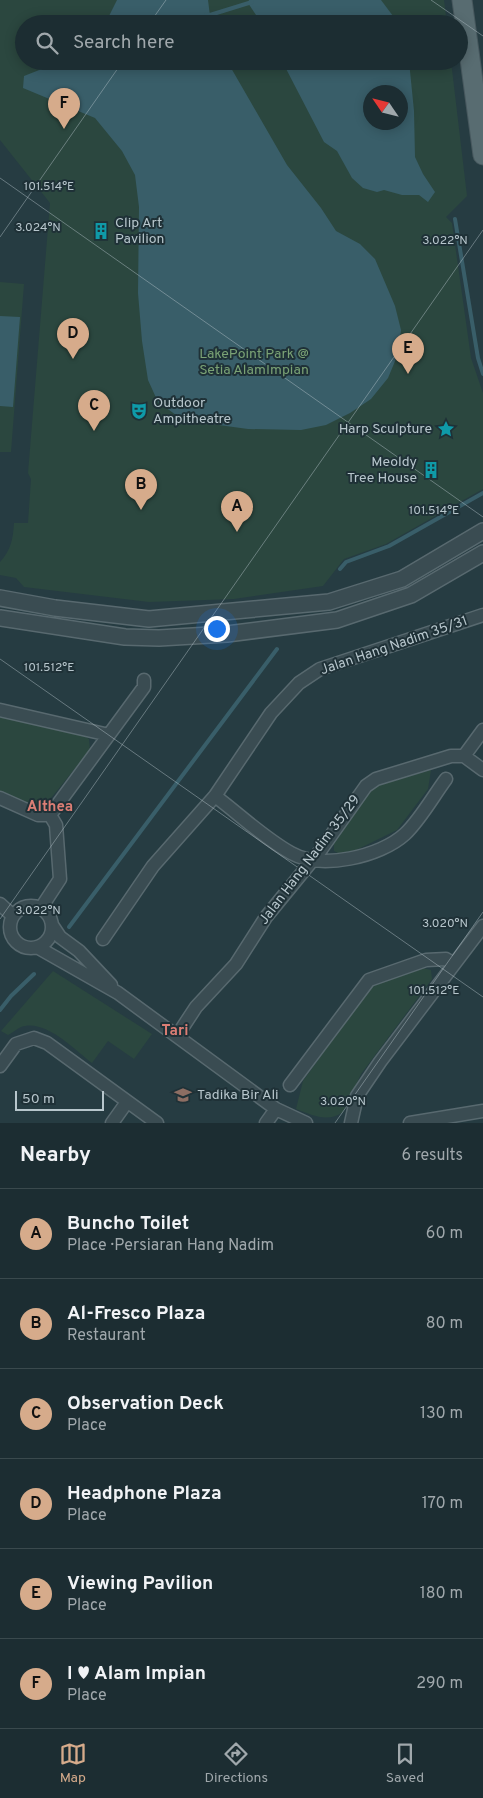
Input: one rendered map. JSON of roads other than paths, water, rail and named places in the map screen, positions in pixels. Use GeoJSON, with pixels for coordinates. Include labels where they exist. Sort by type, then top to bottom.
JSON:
{"type":"FeatureCollection","features":[{"type":"Feature","properties":{"kind":"main road"},"geometry":{"type":"LineString","coordinates":[[462,0],[464,15]]}},
{"type":"Feature","properties":{"kind":"main road"},"geometry":{"type":"LineString","coordinates":[[468,44],[483,155]]}},
{"type":"Feature","properties":{"kind":"street"},"geometry":{"type":"LineString","coordinates":[[0,598],[55,608],[149,619],[329,602],[402,579],[483,530]]}},
{"type":"Feature","properties":{"kind":"street"},"geometry":{"type":"LineString","coordinates":[[0,618],[125,636],[159,638],[227,634],[337,620],[411,595],[483,553]]}},
{"type":"Feature","properties":{"kind":"street","name":"Jalan Hang Nadim 35/31"},"geometry":{"type":"LineString","coordinates":[[103,939],[153,866],[214,796],[271,713],[299,683],[320,669],[483,615]]}},
{"type":"Feature","properties":{"kind":"street"},"geometry":{"type":"LineString","coordinates":[[50,815],[144,687],[144,680]]}},
{"type":"Feature","properties":{"kind":"street"},"geometry":{"type":"LineString","coordinates":[[0,710],[109,735]]}},
{"type":"Feature","properties":{"kind":"street"},"geometry":{"type":"LineString","coordinates":[[483,730],[464,756],[483,770]]}},
{"type":"Feature","properties":{"kind":"street","name":"Jalan Hang Nadim 35/29"},"geometry":{"type":"LineString","coordinates":[[176,1036],[196,1007],[236,964],[266,917],[312,860],[366,786],[376,779],[451,756],[464,756]]}},
{"type":"Feature","properties":{"kind":"street"},"geometry":{"type":"LineString","coordinates":[[214,796],[290,853],[312,860],[351,860],[381,848],[405,834],[446,779]]}},
{"type":"Feature","properties":{"kind":"street"},"geometry":{"type":"LineString","coordinates":[[0,798],[38,815],[50,815]]}},
{"type":"Feature","properties":{"kind":"street"},"geometry":{"type":"LineString","coordinates":[[41,908],[60,878],[56,825],[50,815]]}},
{"type":"Feature","properties":{"kind":"street"},"geometry":{"type":"LineString","coordinates":[[0,904],[13,916]]}},
{"type":"Feature","properties":{"kind":"street"},"geometry":{"type":"LineString","coordinates":[[52,926],[48,939],[38,947],[25,948],[14,940],[10,928],[13,916],[23,907],[41,908],[49,916],[52,926],[60,936],[79,951],[118,993]]}},
{"type":"Feature","properties":{"kind":"street"},"geometry":{"type":"LineString","coordinates":[[351,1123],[358,1096],[483,926]]}},
{"type":"Feature","properties":{"kind":"street"},"geometry":{"type":"LineString","coordinates":[[38,947],[118,993],[276,1109],[306,1123]]}},
{"type":"Feature","properties":{"kind":"street"},"geometry":{"type":"LineString","coordinates":[[290,1085],[369,980],[426,960],[446,959],[454,964]]}},
{"type":"Feature","properties":{"kind":"street"},"geometry":{"type":"LineString","coordinates":[[0,1066],[16,1044],[34,1038],[47,1043],[157,1123]]}},
{"type":"Feature","properties":{"kind":"street"},"geometry":{"type":"LineString","coordinates":[[112,1123],[127,1102]]}},
{"type":"Feature","properties":{"kind":"street"},"geometry":{"type":"LineString","coordinates":[[266,1123],[276,1109]]}},
{"type":"Feature","properties":{"kind":"street"},"geometry":{"type":"LineString","coordinates":[[410,1123],[483,1111]]}},
{"type":"Feature","properties":{"kind":"water"},"geometry":{"type":"Polygon","coordinates":[[[117,0],[208,0],[210,15],[110,15],[117,0]]]}},
{"type":"Feature","properties":{"kind":"water"},"geometry":{"type":"Polygon","coordinates":[[[249,0],[381,0],[392,15],[256,15],[248,3],[249,0]]]}},
{"type":"Feature","properties":{"kind":"water"},"geometry":{"type":"Polygon","coordinates":[[[39,70],[232,70],[287,165],[321,208],[336,231],[360,244],[375,259],[395,306],[401,330],[398,354],[388,378],[371,399],[350,413],[326,425],[301,430],[248,429],[204,423],[176,415],[158,402],[148,380],[142,341],[138,293],[139,207],[135,175],[122,151],[95,118],[23,88],[24,76],[39,70]]]}},
{"type":"Feature","properties":{"kind":"water"},"geometry":{"type":"Polygon","coordinates":[[[287,70],[410,70],[414,111],[415,157],[435,192],[428,202],[419,195],[402,195],[384,190],[377,192],[363,188],[352,178],[337,151],[324,142],[287,70]]]}},
{"type":"Feature","properties":{"kind":"water"},"geometry":{"type":"Polygon","coordinates":[[[0,316],[20,317],[13,407],[0,406],[0,316]]]}},
{"type":"Feature","properties":{"kind":"waterway"},"geometry":{"type":"LineString","coordinates":[[206,14],[210,15],[252,2]]}},
{"type":"Feature","properties":{"kind":"waterway"},"geometry":{"type":"LineString","coordinates":[[455,219],[478,358],[483,374]]}},
{"type":"Feature","properties":{"kind":"waterway"},"geometry":{"type":"LineString","coordinates":[[340,569],[346,562],[389,546],[483,493]]}},
{"type":"Feature","properties":{"kind":"waterway"},"geometry":{"type":"LineString","coordinates":[[69,927],[277,649]]}},
{"type":"Feature","properties":{"kind":"waterway"},"geometry":{"type":"LineString","coordinates":[[0,1010],[11,996],[34,974]]}},
{"type":"Feature","properties":{"kind":"place","name":"I ♥ Alam Impian"},"geometry":{"type":"Point","coordinates":[64,129]}},
{"type":"Feature","properties":{"kind":"place","name":"Clip Art Pavilion"},"geometry":{"type":"Point","coordinates":[101,231]}},
{"type":"Feature","properties":{"kind":"place","name":"Headphone Plaza"},"geometry":{"type":"Point","coordinates":[73,359]}},
{"type":"Feature","properties":{"kind":"place","name":"Viewing Pavilion"},"geometry":{"type":"Point","coordinates":[408,374]}},
{"type":"Feature","properties":{"kind":"place","name":"Outdoor Ampitheatre"},"geometry":{"type":"Point","coordinates":[139,411]}},
{"type":"Feature","properties":{"kind":"place","name":"Harp Sculpture"},"geometry":{"type":"Point","coordinates":[446,429]}},
{"type":"Feature","properties":{"kind":"place","name":"Observation Deck"},"geometry":{"type":"Point","coordinates":[94,431]}},
{"type":"Feature","properties":{"kind":"place","name":"Meoldy Tree House"},"geometry":{"type":"Point","coordinates":[431,470]}},
{"type":"Feature","properties":{"kind":"place","name":"Al-Fresco Plaza"},"geometry":{"type":"Point","coordinates":[141,510]}},
{"type":"Feature","properties":{"kind":"place","name":"Buncho Toilet"},"geometry":{"type":"Point","coordinates":[237,532]}},
{"type":"Feature","properties":{"kind":"place","name":"Tadika Bir Ali"},"geometry":{"type":"Point","coordinates":[183,1095]}},
{"type":"Feature","properties":{"kind":"district","name":"Althea"},"geometry":{"type":"Point","coordinates":[50,807]}},
{"type":"Feature","properties":{"kind":"district","name":"Tari"},"geometry":{"type":"Point","coordinates":[175,1031]}},
{"type":"Feature","properties":{"kind":"park label","name":"LakePoint Park @ Setia AlamImpian"},"geometry":{"type":"Point","coordinates":[254,362]}}]}
